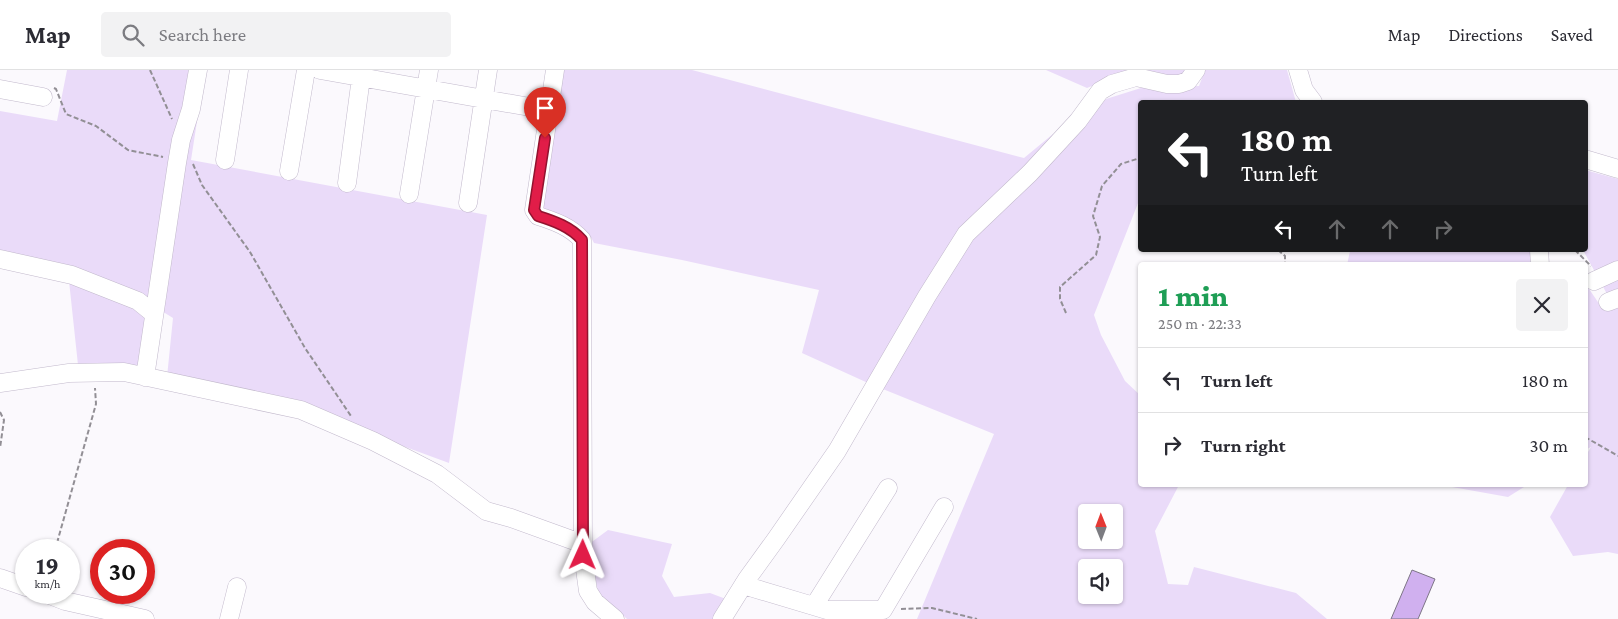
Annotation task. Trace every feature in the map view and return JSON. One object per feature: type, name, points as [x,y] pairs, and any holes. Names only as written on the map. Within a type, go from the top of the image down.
[{"type":"street","points":[[145,377],[154,314],[185,164],[182,140],[191,109],[198,70]]},
{"type":"street","points":[[225,160],[240,70]]},
{"type":"street","points":[[289,171],[306,70]]},
{"type":"street","points":[[320,70],[362,74],[427,89],[541,109]]},
{"type":"street","points":[[409,194],[429,70]]},
{"type":"street","points":[[468,203],[488,70]]},
{"type":"street","points":[[526,202],[541,109],[545,70]]},
{"type":"street","points":[[554,70],[534,210],[538,216],[552,220],[576,233],[582,240],[583,544],[588,591],[595,602],[615,619]]},
{"type":"street","points":[[722,619],[743,585],[837,451],[927,296],[966,234],[1030,173],[1078,121],[1100,91],[1112,84],[1136,77],[1167,84],[1179,84],[1188,81],[1196,70]]},
{"type":"street","points":[[1298,70],[1304,90],[1312,100]]},
{"type":"street","points":[[347,183],[362,74]]},
{"type":"street","points":[[0,89],[45,92]]},
{"type":"street","points":[[1588,160],[1618,169]]},
{"type":"street","points":[[0,259],[72,275],[138,301],[154,314]]},
{"type":"street","points":[[1594,281],[1618,270]]},
{"type":"street","points":[[0,383],[69,373],[124,372],[301,410],[366,438],[437,474],[486,511],[583,544]]},
{"type":"street","points":[[814,606],[888,488]]},
{"type":"street","points":[[743,585],[827,610],[883,610],[944,507]]},
{"type":"street","points":[[0,578],[15,583]]},
{"type":"street","points":[[229,619],[237,587]]},
{"type":"street","points":[[80,604],[145,619]]},
{"type":"path","points":[[150,70],[182,140]]},
{"type":"path","points":[[45,92],[56,89],[66,114],[96,126],[128,150],[161,156],[185,164],[197,173],[202,185],[250,252],[305,348],[366,438]]},
{"type":"path","points":[[1066,313],[1060,299],[1060,287],[1096,255],[1100,237],[1093,216],[1102,186],[1121,164],[1138,159]]},
{"type":"path","points":[[185,164],[197,173]]},
{"type":"path","points":[[58,539],[96,404],[94,373]]},
{"type":"path","points":[[0,412],[4,420],[0,448]]},
{"type":"path","points":[[1588,438],[1618,456]]},
{"type":"path","points":[[883,610],[932,608],[977,619]]},
{"type":"shaded area","points":[[67,70],[205,70],[191,160],[487,215],[449,463],[343,424],[315,406],[167,377],[173,318],[118,284],[0,251],[0,111],[57,121]]},
{"type":"shaded area","points":[[562,70],[692,70],[1024,158],[1053,134],[1063,146],[1106,99],[1141,88],[1199,86],[1205,70],[1287,70],[1295,100],[1138,100],[1138,203],[1094,315],[1101,335],[1125,381],[1138,393],[1138,487],[1178,487],[1155,531],[1168,584],[1188,585],[1194,567],[1296,593],[1327,619],[917,619],[994,434],[868,383],[802,353],[819,290],[594,243],[585,230],[572,222],[542,213]]},
{"type":"shaded area","points":[[1046,70],[1130,70],[1087,88]]},
{"type":"shaded area","points":[[1130,70],[1187,70],[1185,76]]},
{"type":"shaded area","points":[[1588,171],[1618,179],[1618,289],[1607,294],[1584,252],[1588,252]]},
{"type":"shaded area","points":[[1350,252],[1530,252],[1532,262],[1348,262]]},
{"type":"shaded area","points":[[69,281],[139,309],[150,320],[140,369],[78,365]]},
{"type":"shaded area","points":[[1588,287],[1602,308],[1618,301],[1618,554],[1608,552],[1573,556],[1550,517],[1567,487],[1588,487],[1588,452],[1591,447],[1588,448]]},
{"type":"shaded area","points":[[1452,487],[1524,487],[1508,497]]},
{"type":"shaded area","points":[[608,530],[672,544],[662,576],[674,597],[710,593],[726,599],[716,619],[627,619],[598,592],[589,544]]},
{"type":"building","points":[[1412,570],[1435,579],[1418,619],[1391,619]]},
{"type":"route","points":[[545,138],[534,210],[538,216],[552,220],[576,233],[582,240],[584,360],[583,555]]}]
